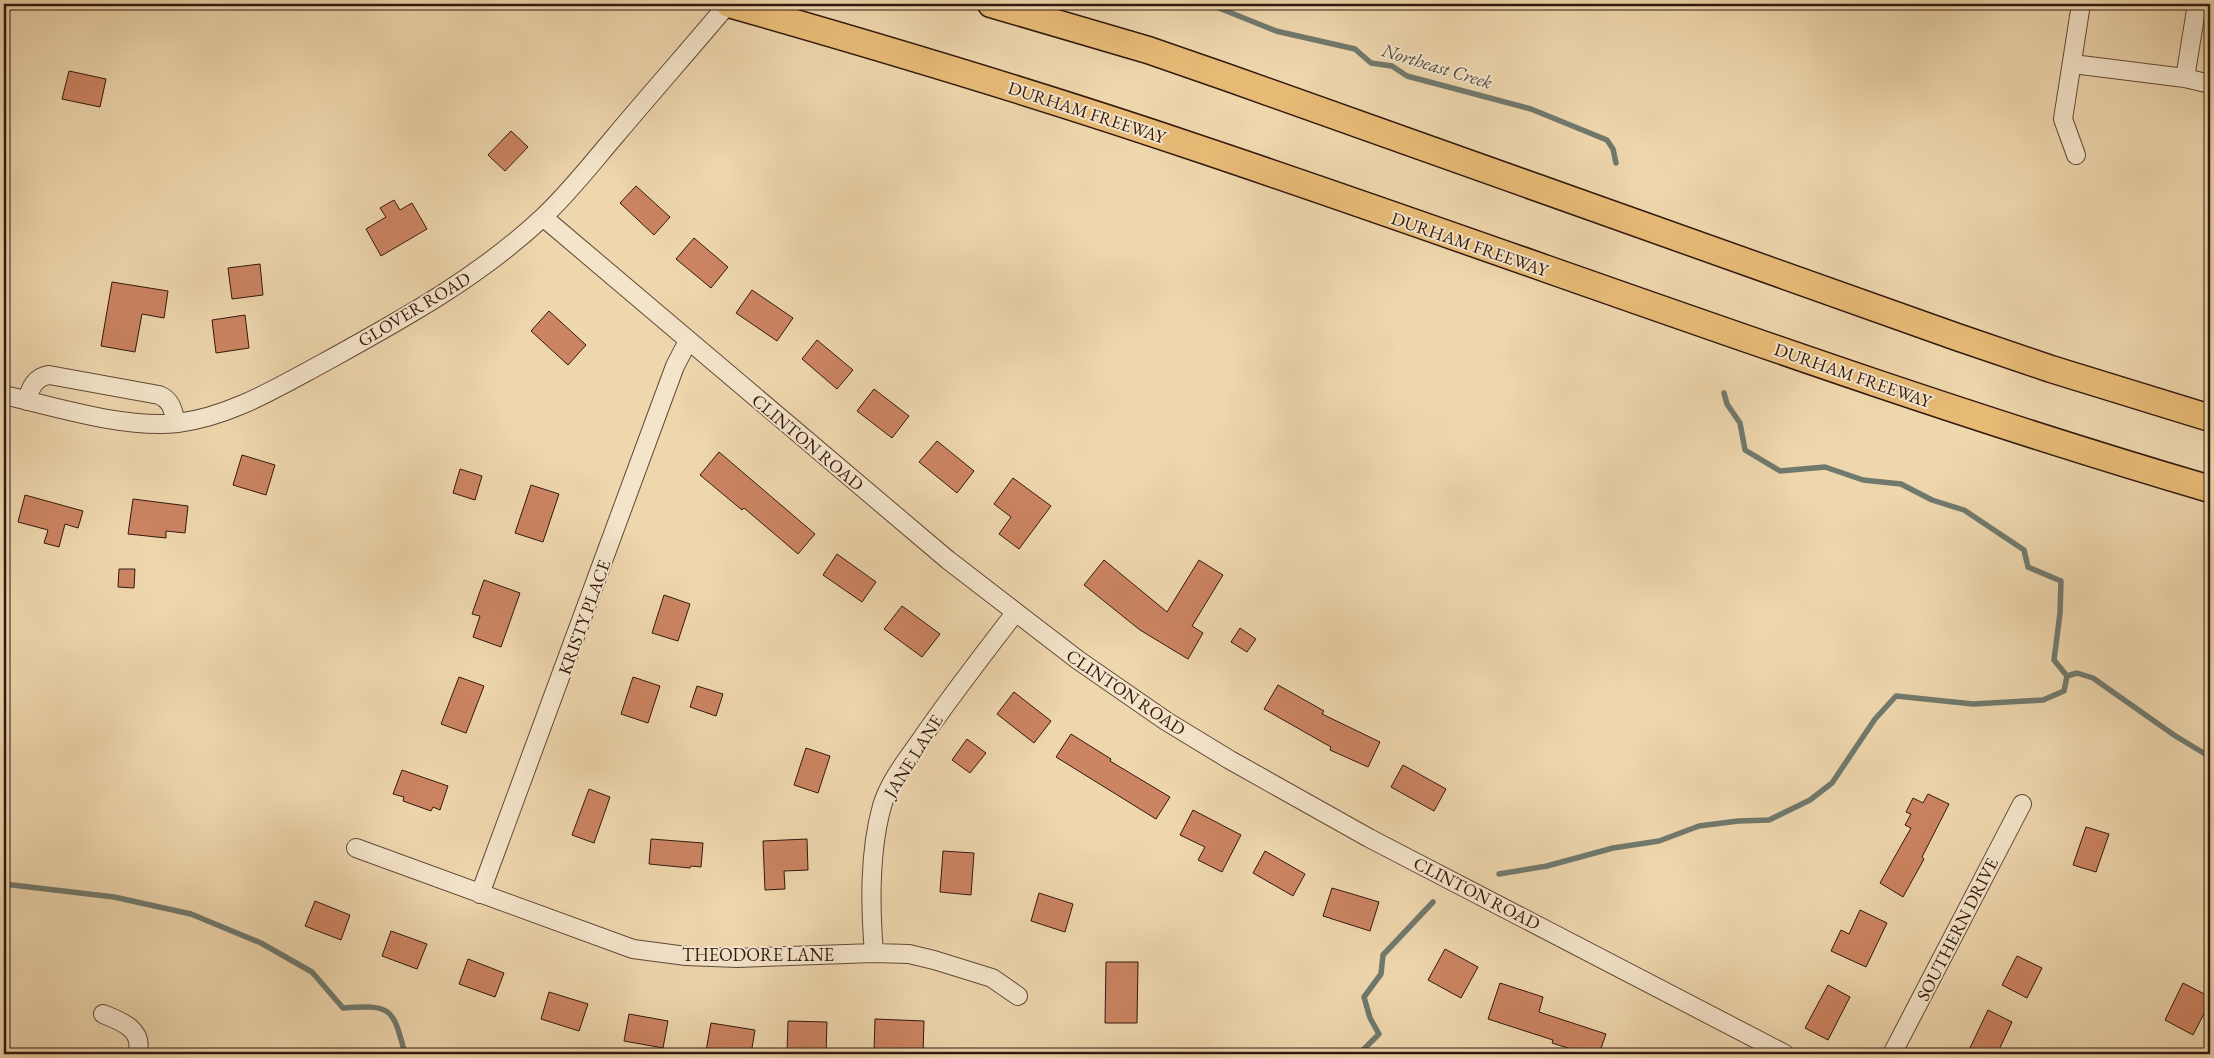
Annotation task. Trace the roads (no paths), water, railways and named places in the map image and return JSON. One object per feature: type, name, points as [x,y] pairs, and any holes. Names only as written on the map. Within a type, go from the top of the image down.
[{"type":"highway","name":"DURHAM FREEWAY","points":[[728,4],[907,56],[1164,137],[1934,403],[2210,489]]},
{"type":"highway","points":[[991,4],[1148,50],[1226,76],[1976,343],[2051,369],[2210,418]]},
{"type":"street","name":"GLOVER ROAD","points":[[4,396],[89,415],[149,423],[176,423],[199,419],[254,400],[362,342],[476,272],[543,217],[574,184],[728,4]]},
{"type":"street","points":[[2076,156],[2063,119],[2081,4]]},
{"type":"street","points":[[2185,78],[2197,4]]},
{"type":"street","points":[[2072,64],[2185,78],[2210,84]]},
{"type":"street","name":"CLINTON ROAD","points":[[543,217],[948,560],[1015,614],[1166,721],[1370,838],[1785,1054]]},
{"type":"street","name":"KRISTY PLACE","points":[[480,894],[675,366],[688,341]]},
{"type":"street","points":[[27,401],[30,388],[43,376],[50,375],[160,395],[165,397],[172,406],[176,423]]},
{"type":"street","name":"JANE LANE","points":[[874,953],[872,926],[874,854],[883,804],[905,762],[930,726],[1015,614]]},
{"type":"street","name":"SOUTHERN DRIVE","points":[[1892,1054],[2022,804]]},
{"type":"street","name":"THEODORE LANE","points":[[356,848],[633,949],[686,956],[737,958],[874,953],[909,954],[965,968],[992,978],[1018,996]]},
{"type":"street","points":[[103,1014],[125,1022],[134,1030],[138,1039],[139,1049],[137,1054]]},
{"type":"waterway","name":"Northeast Creek","points":[[1209,4],[1276,31],[1355,49],[1371,63],[1392,66],[1407,76],[1531,109],[1607,140],[1613,149],[1616,163]]},
{"type":"waterway","name":"Northeast Creek","points":[[1724,393],[1727,404],[1740,423],[1745,450],[1780,471],[1825,467],[1863,480],[1901,484],[1932,500],[1964,510],[2024,550],[2028,567],[2061,581],[2060,613],[2054,660],[2067,676]]},
{"type":"waterway","name":"Northeast Creek","points":[[2067,676],[2077,673],[2093,678],[2174,735],[2210,757]]},
{"type":"waterway","points":[[1499,874],[1547,866],[1613,848],[1659,841],[1699,826],[1738,821],[1769,820],[1810,800],[1832,783],[1875,719],[1896,696],[1973,704],[2043,700],[2064,691],[2067,676]]},
{"type":"waterway","points":[[4,884],[114,897],[191,914],[261,943],[312,972],[343,1008],[372,1007],[388,1013],[397,1027],[405,1054]]},
{"type":"waterway","points":[[1359,1054],[1379,1034],[1370,1018],[1364,997],[1381,974],[1383,955],[1433,902]]}]
